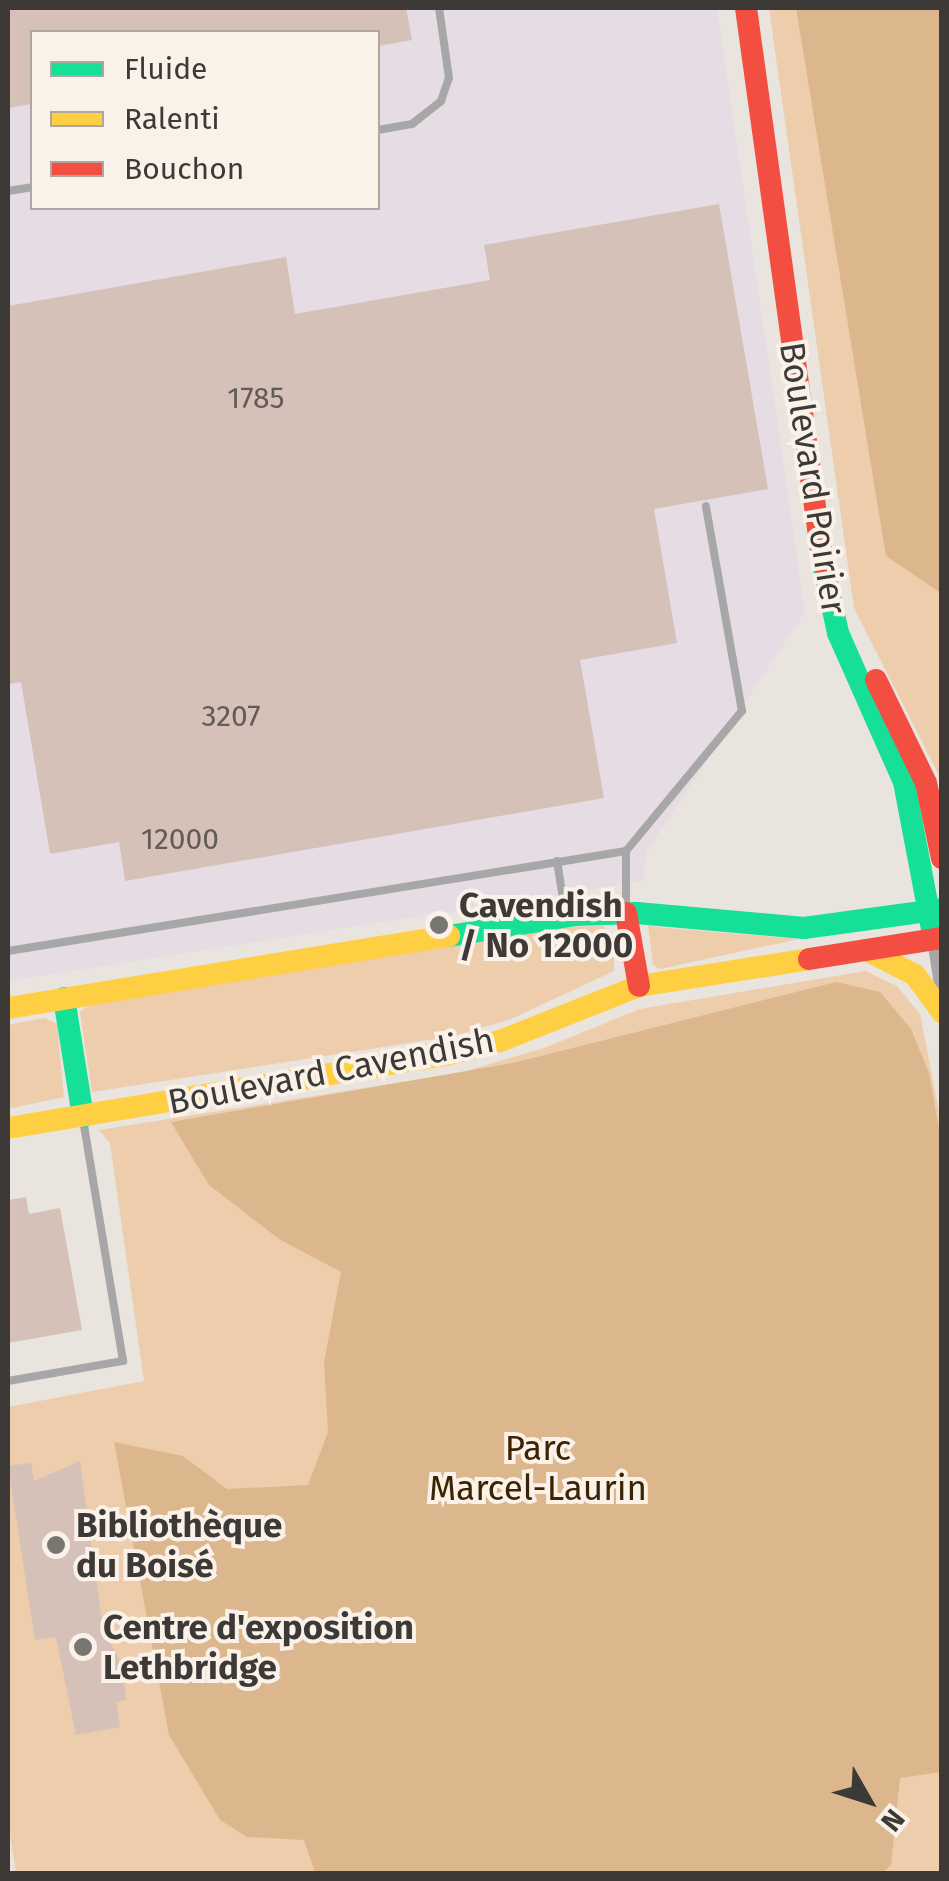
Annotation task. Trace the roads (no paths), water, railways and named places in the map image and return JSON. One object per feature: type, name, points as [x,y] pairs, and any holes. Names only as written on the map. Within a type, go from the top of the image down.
[{"type":"main road","name":"Boulevard Poirier","points":[[746,10],[770,116],[841,600],[916,757],[942,858]]},
{"type":"main road","name":"Boulevard Poirier","points":[[746,10],[757,121],[827,588],[843,646],[904,782],[936,909],[938,938]]},
{"type":"main road","points":[[8,1008],[566,916],[626,913],[804,928],[936,909]]},
{"type":"main road","points":[[626,913],[639,986]]},
{"type":"main road","name":"Boulevard Cavendish","points":[[8,1128],[465,1051],[639,986],[938,938]]},
{"type":"main road","points":[[866,950],[915,975],[942,1012]]},
{"type":"main road","points":[[64,998],[82,1116]]},
{"type":"street","name":"Boulevard Poirier","points":[[938,938],[942,990]]},
{"type":"lane","points":[[380,130],[412,124],[441,101],[449,78],[439,8]]},
{"type":"lane","points":[[626,913],[626,850],[742,711],[706,506]]},
{"type":"lane","points":[[8,951],[626,850]]},
{"type":"lane","points":[[557,861],[566,916]]},
{"type":"lane","points":[[8,1381],[122,1361],[82,1116]]},
{"type":"place","name":"Cavendish / No 12000","points":[[439,925]]},
{"type":"place","name":"Bibliothèque du Boisé","points":[[56,1545]]},
{"type":"place","name":"Centre d'exposition Lethbridge","points":[[83,1647]]},
{"type":"park label","name":"Parc Marcel-Laurin","points":[[538,1468]]}]
